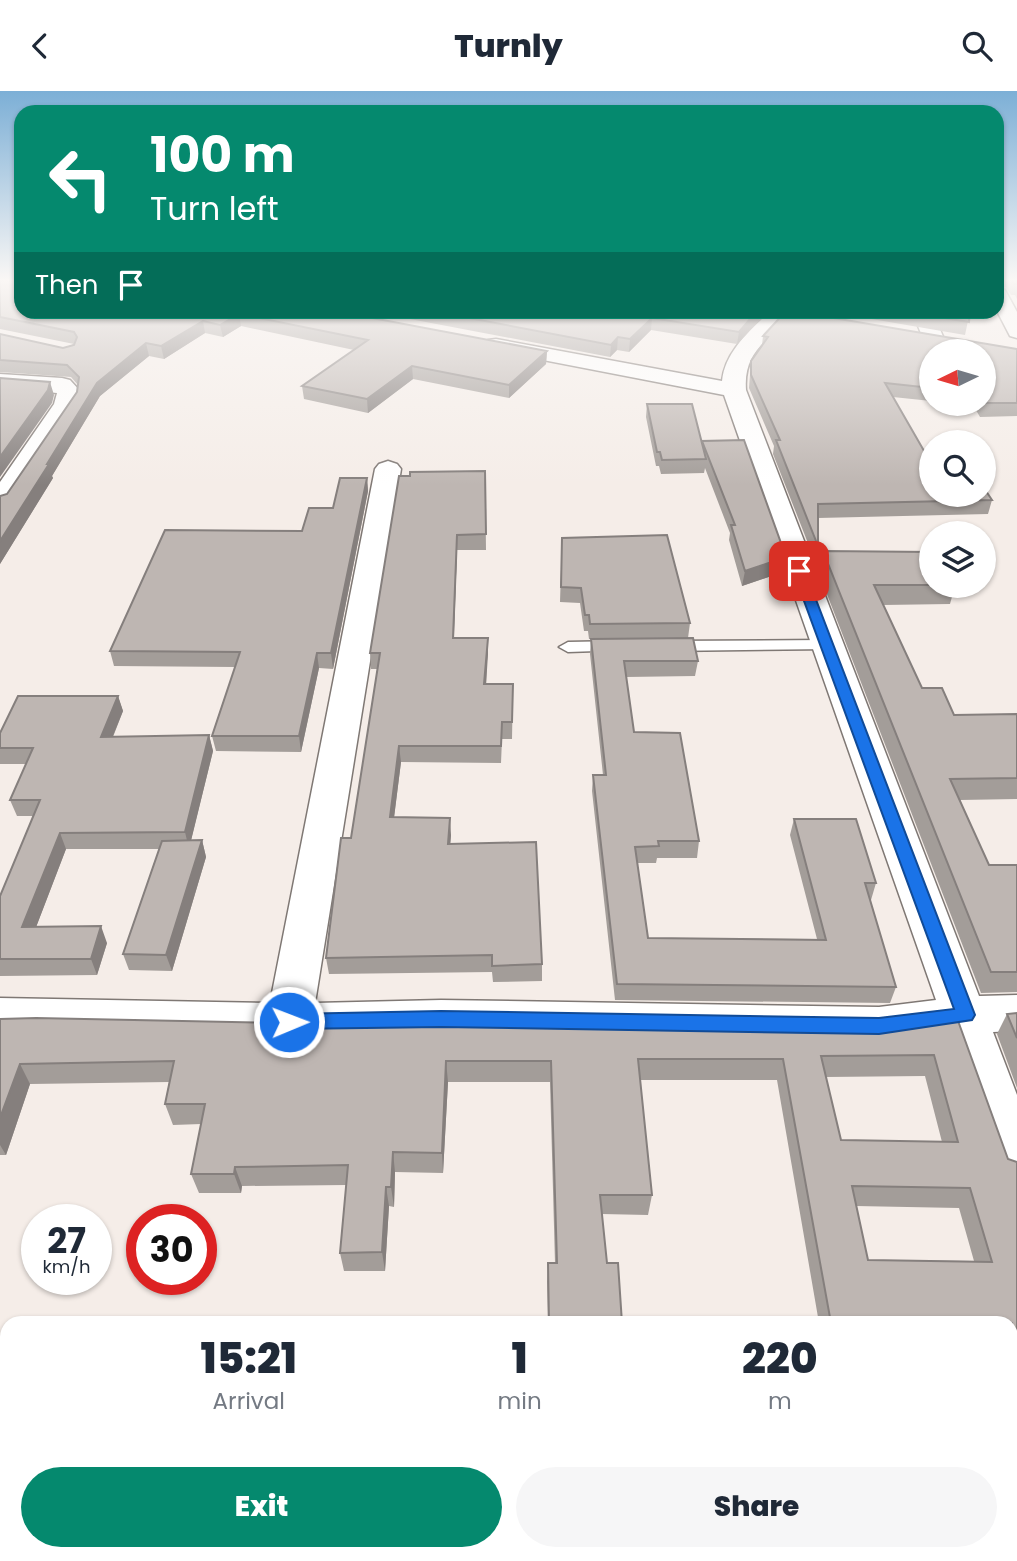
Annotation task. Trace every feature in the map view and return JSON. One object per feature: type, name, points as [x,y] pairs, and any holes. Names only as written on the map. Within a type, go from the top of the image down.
[{"type":"street","points":[[507,348],[734,390]]},
{"type":"street","points":[[750,348],[734,364],[731,377],[734,390],[825,645],[965,1015],[1017,1162]]},
{"type":"street","points":[[0,381],[62,385],[69,392],[66,404],[0,501]]},
{"type":"street","points":[[289,1022],[388,469]]},
{"type":"street","points":[[0,1016],[289,1022],[441,1019],[879,1026],[965,1015],[1017,1013]]},
{"type":"lane","points":[[568,646],[825,645]]},
{"type":"building","points":[[0,348],[140,348],[97,383],[0,541],[0,496],[7,494],[77,392],[79,377],[67,365],[0,360]]},
{"type":"building","points":[[357,348],[529,348],[547,351],[509,385],[412,366],[367,399],[302,386]]},
{"type":"building","points":[[760,348],[919,348],[919,387],[885,383],[919,442],[919,502],[818,504],[818,546],[776,440],[780,440],[751,375],[751,361]]},
{"type":"building","points":[[996,348],[1017,349],[1017,403],[996,403]]},
{"type":"building","points":[[0,378],[50,382],[48,390],[0,457]]},
{"type":"building","points":[[647,404],[692,404],[706,459],[662,460],[660,452],[657,452]]},
{"type":"building","points":[[744,440],[786,557],[745,571],[731,525],[735,525],[702,441]]},
{"type":"building","points":[[485,471],[486,534],[457,535],[453,638],[488,638],[484,684],[513,684],[512,722],[502,722],[501,746],[399,746],[390,817],[450,818],[448,844],[536,842],[542,964],[492,966],[492,955],[326,958],[341,838],[351,838],[380,653],[370,653],[399,476],[410,476],[410,472]]},
{"type":"building","points":[[340,478],[367,478],[331,653],[317,653],[299,736],[212,736],[240,652],[110,651],[165,530],[302,531],[309,508],[333,508]]},
{"type":"building","points":[[667,535],[690,623],[590,624],[589,615],[585,615],[581,588],[561,587],[562,538]]},
{"type":"building","points":[[823,551],[919,552],[919,585],[874,585],[922,688],[942,688],[954,715],[1017,714],[1017,778],[950,779],[989,865],[1017,865],[1017,972],[991,972]]},
{"type":"building","points":[[693,638],[698,661],[624,661],[634,732],[680,733],[699,841],[658,841],[659,846],[635,847],[648,938],[826,940],[794,819],[856,819],[876,883],[865,883],[896,987],[617,984],[593,775],[606,775],[591,639]]},
{"type":"building","points":[[18,696],[118,696],[101,737],[209,735],[185,832],[60,833],[22,927],[101,926],[91,959],[0,959],[0,896],[40,800],[10,800],[33,748],[0,748],[0,733]]},
{"type":"building","points":[[202,840],[166,955],[123,954],[162,841]]},
{"type":"building","points":[[1017,1013],[1017,1038],[1007,1014]]},
{"type":"building","points":[[957,1018],[1008,1159],[1017,1162],[1017,1316],[830,1316],[783,1059],[638,1059],[652,1195],[600,1195],[607,1263],[618,1263],[622,1316],[549,1316],[548,1263],[557,1263],[551,1061],[446,1061],[442,1153],[393,1152],[391,1187],[386,1187],[382,1252],[340,1253],[348,1165],[235,1167],[234,1174],[191,1174],[205,1104],[165,1104],[174,1061],[20,1064],[0,1118],[0,1019],[284,1023],[402,1021],[403,1025],[590,1025],[590,1022],[887,1027]],"holes":[[[934,1055],[958,1142],[841,1140],[821,1056]],[[852,1186],[970,1188],[992,1262],[868,1260]]]},
{"type":"route","points":[[289,1022],[441,1019],[879,1026],[965,1015],[799,571]]}]
